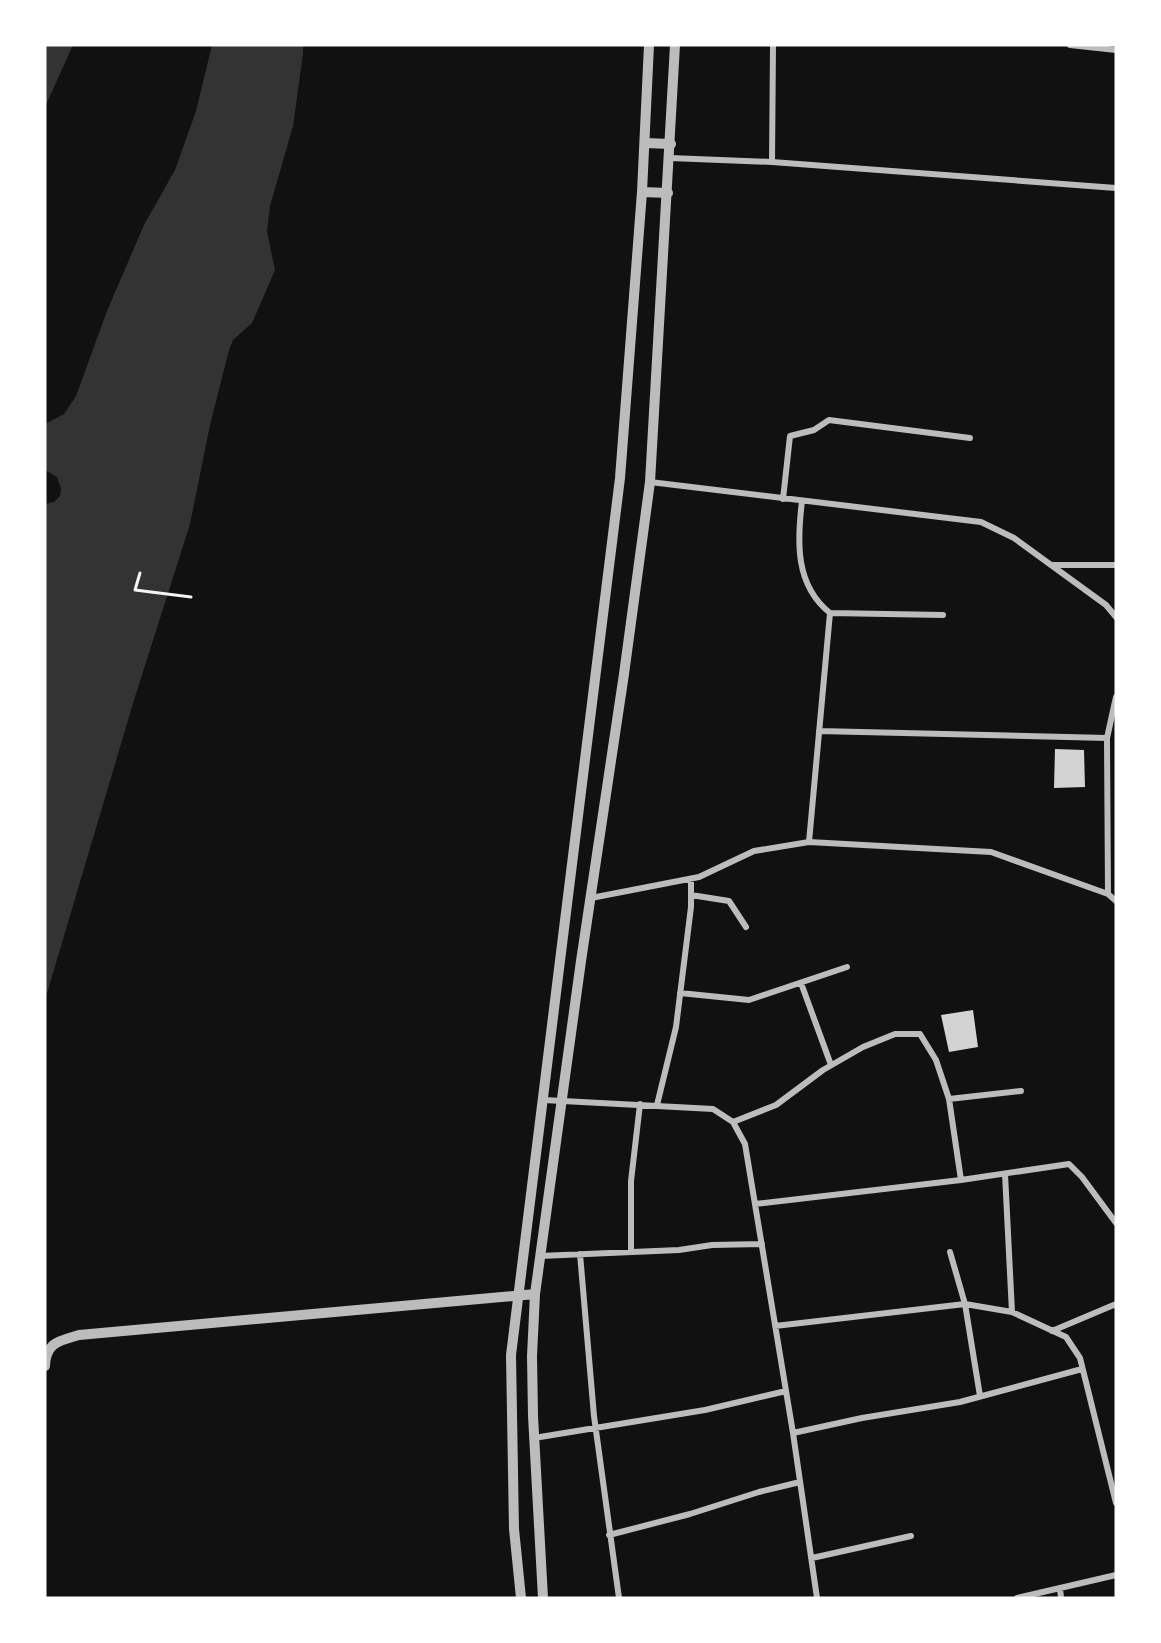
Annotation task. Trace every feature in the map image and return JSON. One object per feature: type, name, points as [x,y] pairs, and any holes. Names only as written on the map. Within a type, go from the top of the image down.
[{"type":"street","points":[[521,1598],[514,1529],[510,1413],[511,1355],[620,478],[642,192],[649,45]]},
{"type":"street","points":[[543,1598],[534,1438],[532,1356],[535,1294],[623,686],[650,482],[675,45]]},
{"type":"street","points":[[772,162],[773,45]]},
{"type":"street","points":[[1070,45],[1116,50]]},
{"type":"street","points":[[645,143],[670,144]]},
{"type":"street","points":[[670,158],[772,162],[1116,188]]},
{"type":"street","points":[[642,192],[668,193]]},
{"type":"street","points":[[783,499],[790,436],[814,430],[830,420],[970,438]]},
{"type":"street","points":[[650,482],[981,522],[1014,538],[1106,605],[1116,617]]},
{"type":"street","points":[[802,501],[798,533],[802,572],[816,602],[830,613],[943,615]]},
{"type":"street","points":[[1051,565],[1116,565]]},
{"type":"street","points":[[809,842],[830,613]]},
{"type":"street","points":[[1108,894],[1107,738],[1116,697]]},
{"type":"street","points":[[819,731],[1107,738]]},
{"type":"street","points":[[591,898],[699,878],[754,851],[809,842],[991,852],[1108,894],[1116,901]]},
{"type":"street","points":[[657,1105],[676,1027],[691,879]]},
{"type":"street","points":[[691,895],[729,901],[746,927]]},
{"type":"street","points":[[680,993],[749,1000],[847,967]]},
{"type":"street","points":[[801,983],[831,1065]]},
{"type":"street","points":[[733,1122],[776,1105],[831,1065],[863,1047],[895,1034],[921,1034],[936,1060],[949,1099],[960,1180]]},
{"type":"street","points":[[949,1099],[1021,1091]]},
{"type":"street","points":[[544,1100],[713,1109],[733,1122],[745,1144],[818,1598]]},
{"type":"street","points":[[631,1251],[631,1181],[639,1104]]},
{"type":"street","points":[[755,1204],[960,1180],[1068,1164],[1082,1177],[1116,1223]]},
{"type":"street","points":[[1005,1174],[1012,1312]]},
{"type":"street","points":[[540,1256],[762,1244]]},
{"type":"street","points":[[950,1252],[965,1304],[980,1396]]},
{"type":"street","points":[[580,1254],[595,1428],[619,1598]]},
{"type":"street","points":[[45,1366],[45,1354],[55,1341],[79,1335],[535,1294]]},
{"type":"street","points":[[775,1326],[965,1304],[1012,1312],[1066,1337],[1080,1358],[1116,1503]]},
{"type":"street","points":[[1052,1330],[1116,1304]]},
{"type":"street","points":[[793,1433],[980,1396],[1082,1369]]},
{"type":"street","points":[[534,1438],[705,1410],[786,1391]]},
{"type":"street","points":[[609,1535],[800,1482]]},
{"type":"street","points":[[812,1558],[911,1536]]},
{"type":"street","points":[[1017,1598],[1116,1575]]},
{"type":"street","points":[[1060,1588],[1061,1598]]},
{"type":"path","points":[[140,573],[135,590],[190,597]]},
{"type":"shaded area","points":[[45,45],[73,45],[45,107]]},
{"type":"shaded area","points":[[212,45],[303,45],[293,126],[270,206],[267,232],[275,270],[252,323],[233,340],[229,350],[210,425],[190,524],[134,700],[45,1000],[45,504],[54,502],[60,496],[61,489],[57,477],[45,470],[45,424],[64,414],[76,396],[107,311],[144,225],[175,170],[196,111]]},
{"type":"building","points":[[1055,749],[1084,750],[1085,787],[1054,788]]},
{"type":"building","points":[[973,1010],[978,1047],[949,1052],[941,1015]]}]
